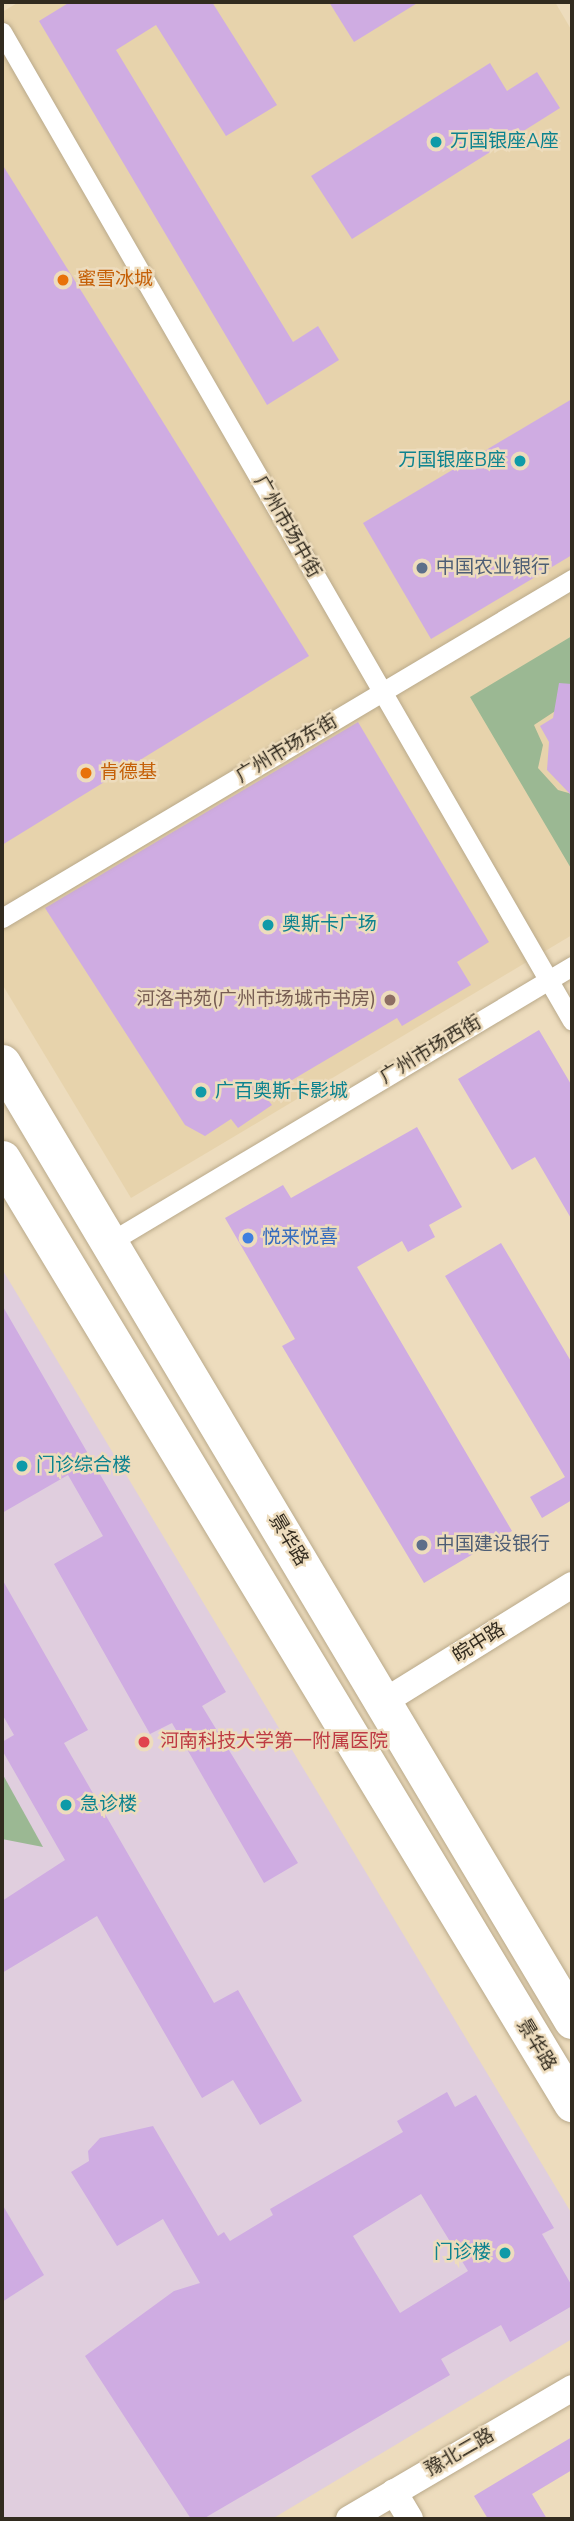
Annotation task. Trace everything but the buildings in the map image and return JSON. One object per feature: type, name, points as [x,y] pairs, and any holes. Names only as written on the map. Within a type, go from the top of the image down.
[{"type":"main road","name":"景华路","points":[[5,1075],[110,1242],[572,2020]]},
{"type":"main road","name":"景华路","points":[[2,1159],[572,2103]]},
{"type":"street","name":"广州市场中街","points":[[2,32],[572,1021]]},
{"type":"street","name":"广州市场东街","points":[[2,918],[572,579]]},
{"type":"street","name":"广州市场西街","points":[[110,1242],[572,966]]},
{"type":"street","name":"皖中路","points":[[385,1701],[572,1585]]},
{"type":"street","name":"豫北二路","points":[[349,2519],[572,2388]]},
{"type":"street","points":[[394,2492],[410,2519]]},
{"type":"shaded area","points":[[19,2],[555,2],[572,31],[572,935],[131,1198],[2,984],[2,12]]},
{"type":"shaded area","name":"河南科技大学第一附属医院","points":[[2,1269],[572,2214],[572,2339],[272,2519],[2,2519]]},
{"type":"green space","points":[[572,636],[572,700],[534,725],[543,745],[538,768],[558,790],[572,794],[572,870],[470,697]]},
{"type":"green space","points":[[2,1773],[43,1847],[2,1839]]},
{"type":"place","name":"万国银座A座","points":[[436,142]]},
{"type":"place","name":"蜜雪冰城","points":[[63,280]]},
{"type":"place","name":"万国银座B座","points":[[520,461]]},
{"type":"place","name":"中国农业银行","points":[[422,568]]},
{"type":"place","name":"肯德基","points":[[86,773]]},
{"type":"place","name":"奥斯卡广场","points":[[268,925]]},
{"type":"place","name":"河洛书苑(广州市场城市书房)","points":[[390,1000]]},
{"type":"place","name":"广百奥斯卡影城","points":[[201,1092]]},
{"type":"place","name":"悦来悦喜","points":[[248,1238]]},
{"type":"place","name":"门诊综合楼","points":[[22,1466]]},
{"type":"place","name":"中国建设银行","points":[[422,1545]]},
{"type":"place","name":"河南科技大学第一附属医院","points":[[144,1742]]},
{"type":"place","name":"急诊楼","points":[[66,1805]]},
{"type":"place","name":"门诊楼","points":[[505,2253]]}]
